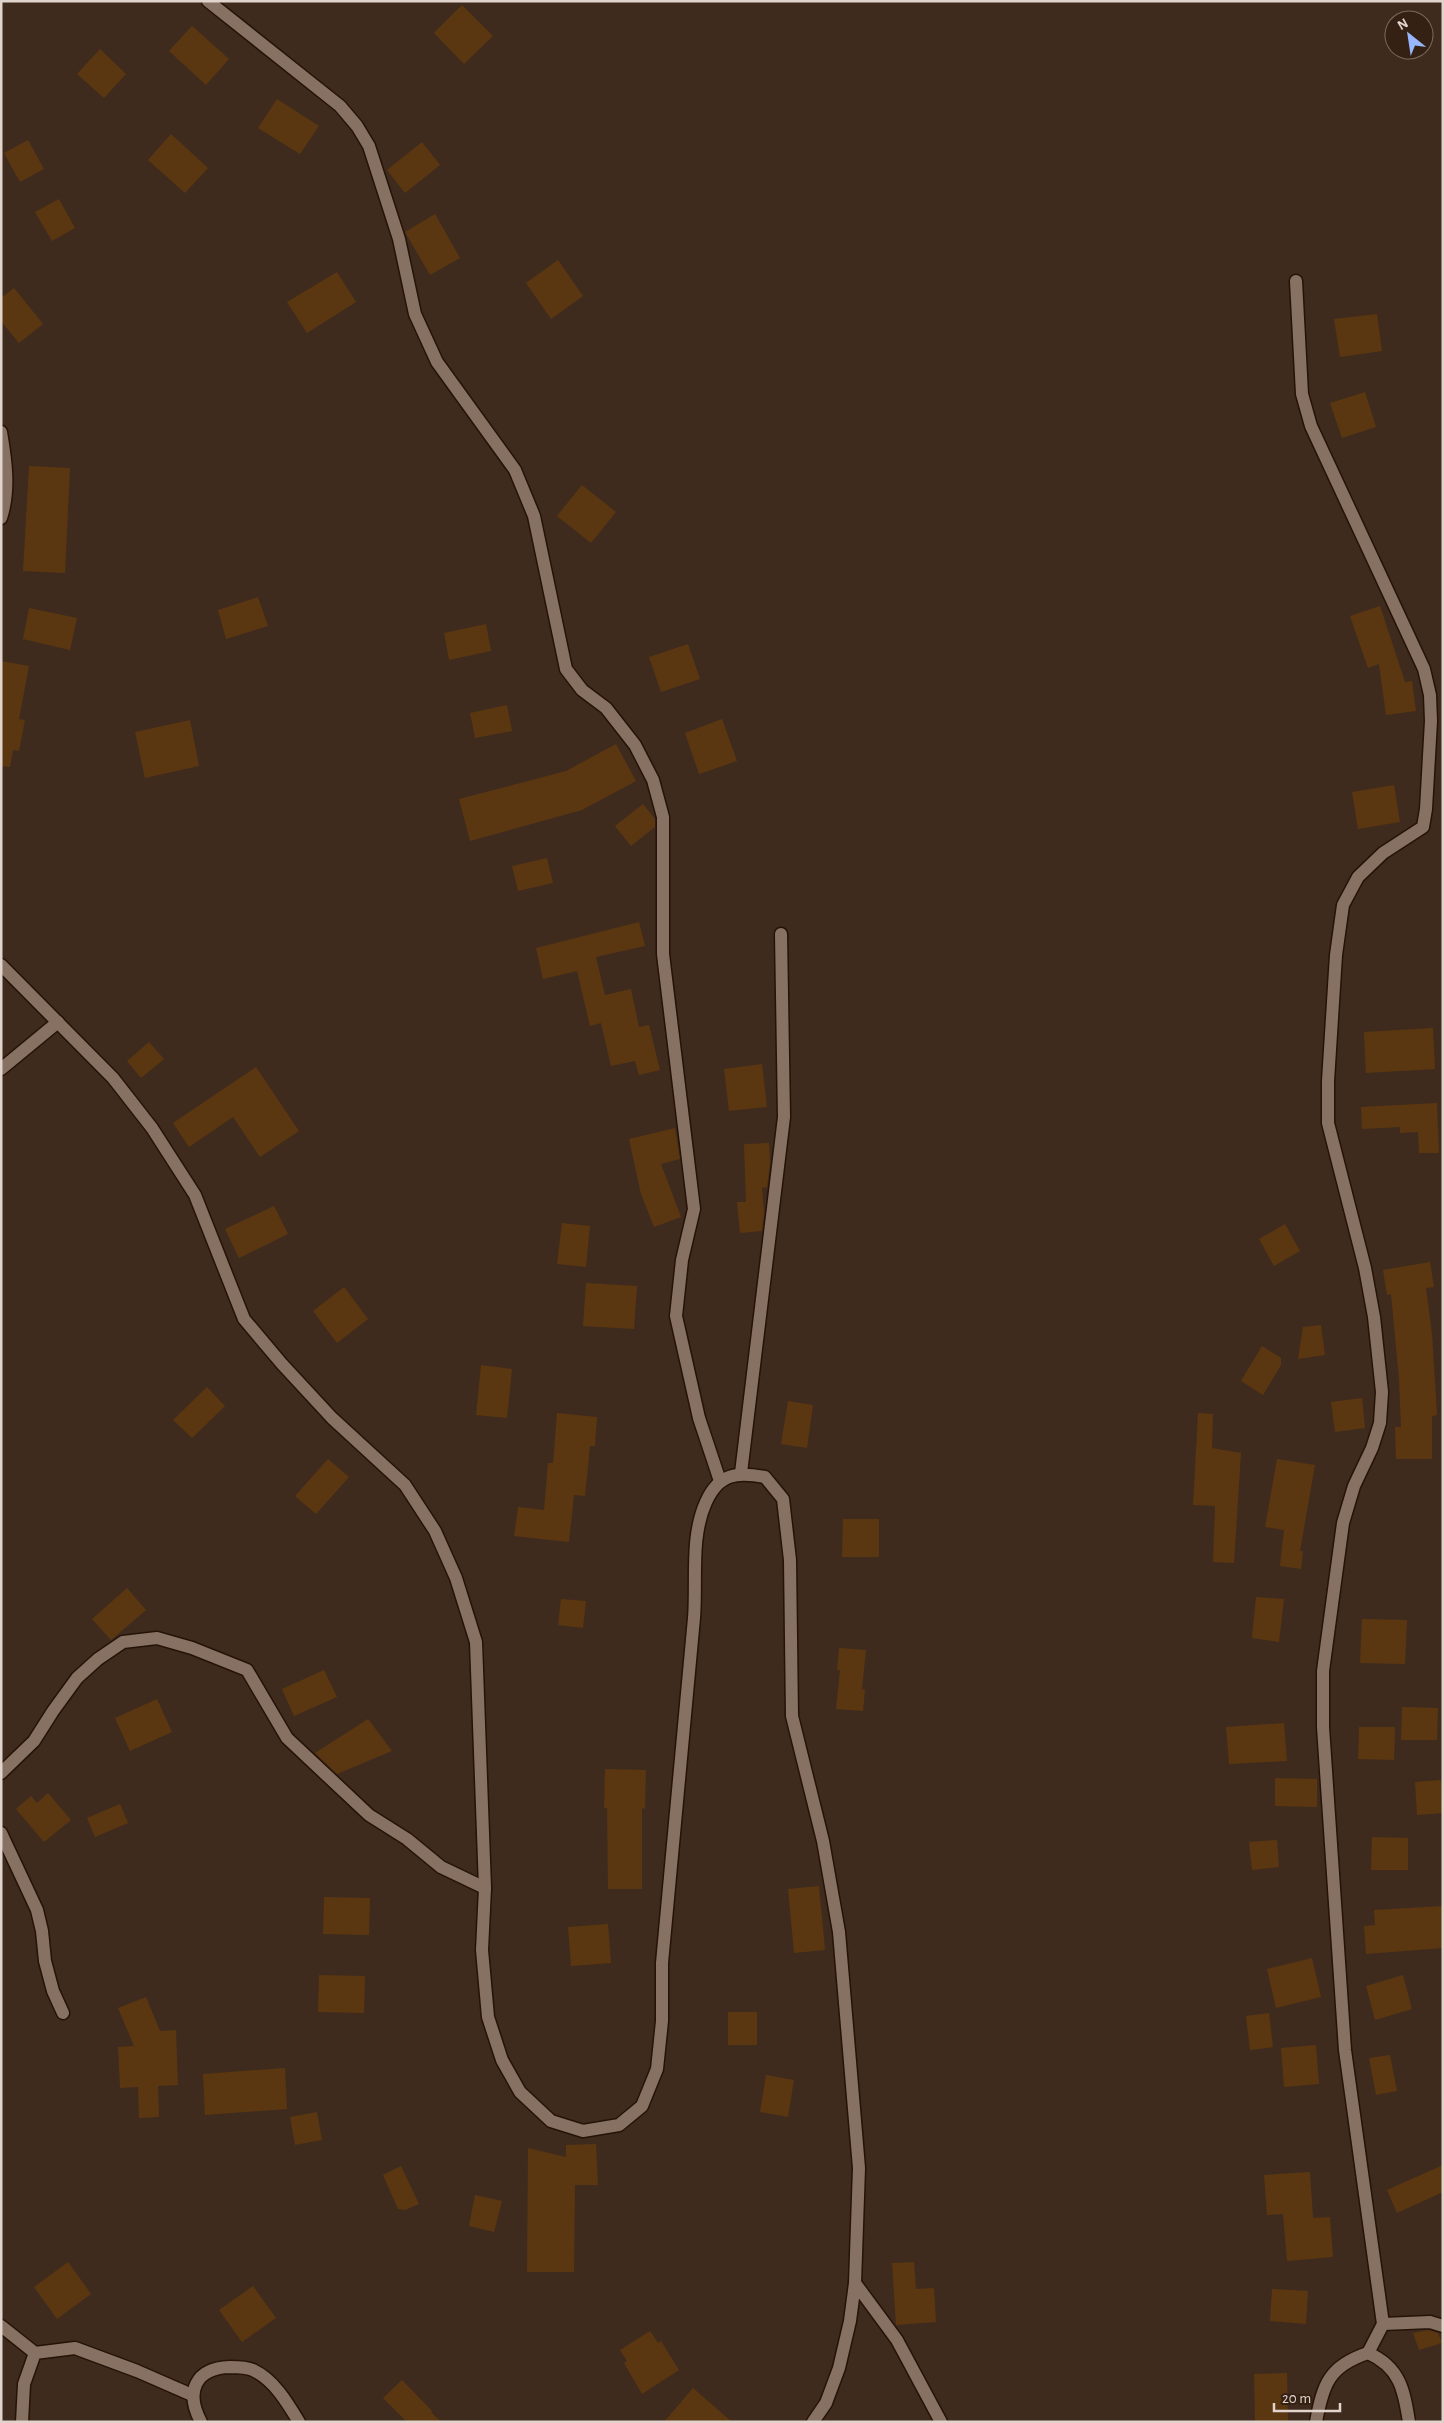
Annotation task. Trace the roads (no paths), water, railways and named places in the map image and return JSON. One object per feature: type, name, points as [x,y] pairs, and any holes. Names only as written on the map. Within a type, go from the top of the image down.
[{"type":"street","points":[[208,1],[340,106],[357,126],[369,146],[399,239],[414,314],[437,362],[515,470],[534,516],[566,669],[582,690],[606,708],[635,745],[652,780],[663,817],[663,954],[694,1209],[682,1260],[676,1316],[699,1418],[720,1481]]},
{"type":"street","points":[[1296,281],[1302,394],[1310,426],[1424,669],[1430,695],[1426,809],[1423,827],[1411,837],[1383,853],[1358,877],[1343,905],[1336,955],[1328,1081],[1328,1123],[1365,1268],[1374,1317],[1382,1392],[1380,1423],[1372,1448],[1354,1486],[1343,1523],[1323,1671],[1323,1727],[1345,2050],[1383,2324],[1368,2353]]},
{"type":"street","points":[[1,432],[7,464],[6,504],[1,518]]},
{"type":"street","points":[[741,1473],[784,1117],[782,934]]},
{"type":"street","points":[[1,964],[113,1078],[152,1128],[195,1194],[244,1318],[282,1364],[332,1418],[405,1485],[435,1531],[456,1578],[476,1642],[485,1888],[482,1950],[488,2017],[502,2060],[520,2092],[551,2121],[583,2131],[619,2125],[642,2106],[657,2069],[662,2020],[662,1963],[694,1611],[696,1539],[706,1502],[720,1481],[741,1473],[765,1477],[783,1499],[790,1560],[792,1716],[824,1841],[839,1932],[859,2168],[855,2283],[840,2368],[826,2403],[813,2422]]},
{"type":"street","points":[[1,1069],[58,1022]]},
{"type":"street","points":[[1,1773],[34,1742],[53,1711],[77,1678],[98,1659],[123,1642],[157,1638],[192,1648],[247,1670],[287,1738],[369,1815],[406,1839],[441,1866],[485,1888]]},
{"type":"street","points":[[1,1833],[37,1910],[42,1931],[45,1962],[53,1991],[63,2013]]},
{"type":"street","points":[[855,2283],[897,2340],[942,2422]]},
{"type":"street","points":[[1383,2324],[1430,2322],[1443,2326]]},
{"type":"street","points":[[1,2326],[35,2353],[75,2348],[138,2371],[192,2395]]},
{"type":"street","points":[[22,2422],[24,2384],[35,2353]]},
{"type":"street","points":[[1316,2422],[1322,2391],[1334,2372],[1350,2359],[1368,2353],[1382,2359],[1392,2369],[1405,2397],[1409,2422]]},
{"type":"street","points":[[201,2422],[192,2395],[196,2382],[207,2371],[223,2367],[241,2367],[266,2378],[279,2392],[298,2422]]}]
